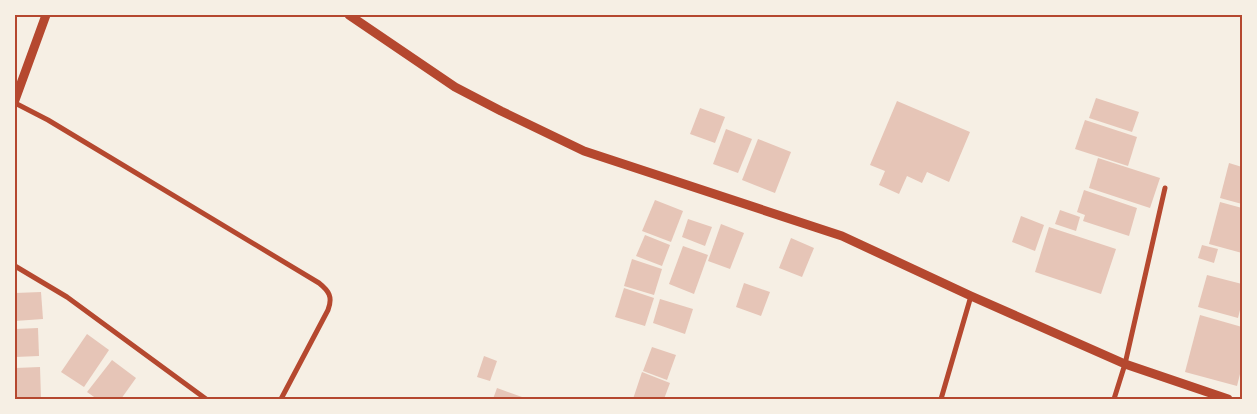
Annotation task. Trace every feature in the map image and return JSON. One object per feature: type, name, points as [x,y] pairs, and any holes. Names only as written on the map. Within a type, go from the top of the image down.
[{"type":"street","points":[[46,15],[15,101],[326,288],[330,298],[328,310],[281,399]]},
{"type":"street","points":[[349,15],[455,87],[584,151],[842,236],[971,296],[1125,364],[1228,399]]},
{"type":"street","points":[[1114,399],[1125,364],[1165,188]]},
{"type":"street","points":[[15,266],[66,297],[206,399]]},
{"type":"street","points":[[941,399],[971,296]]},
{"type":"building","points":[[1096,98],[1139,112],[1132,132],[1089,118]]},
{"type":"building","points":[[897,101],[970,132],[949,182],[927,172],[922,183],[907,176],[899,194],[879,185],[885,171],[870,165]]},
{"type":"building","points":[[700,108],[725,117],[715,143],[690,134]]},
{"type":"building","points":[[1085,120],[1137,137],[1128,166],[1075,149]]},
{"type":"building","points":[[726,129],[752,139],[738,173],[713,164]]},
{"type":"building","points":[[758,139],[791,152],[775,193],[742,180]]},
{"type":"building","points":[[1098,158],[1160,178],[1150,208],[1089,188]]},
{"type":"building","points":[[1229,163],[1242,167],[1242,204],[1220,198]]},
{"type":"building","points":[[1084,190],[1137,208],[1129,236],[1083,221],[1085,215],[1077,212]]},
{"type":"building","points":[[655,200],[683,211],[671,242],[642,231]]},
{"type":"building","points":[[1220,202],[1242,208],[1242,253],[1209,244]]},
{"type":"building","points":[[1060,210],[1080,217],[1076,231],[1055,224]]},
{"type":"building","points":[[1021,216],[1044,225],[1035,251],[1012,242]]},
{"type":"building","points":[[688,219],[712,227],[705,246],[682,237]]},
{"type":"building","points":[[721,224],[744,233],[730,269],[708,261]]},
{"type":"building","points":[[1049,227],[1116,249],[1101,294],[1035,272]]},
{"type":"building","points":[[645,235],[670,245],[662,266],[636,256]]},
{"type":"building","points":[[791,238],[814,248],[802,277],[779,268]]},
{"type":"building","points":[[1202,245],[1218,249],[1214,263],[1198,258]]},
{"type":"building","points":[[683,246],[708,255],[694,294],[669,284]]},
{"type":"building","points":[[632,259],[662,269],[654,295],[624,286]]},
{"type":"building","points":[[1207,275],[1242,284],[1242,302],[1238,318],[1198,307]]},
{"type":"building","points":[[744,283],[770,292],[761,316],[736,307]]},
{"type":"building","points":[[624,288],[654,298],[645,326],[615,317]]},
{"type":"building","points":[[41,292],[43,319],[15,321],[15,293]]},
{"type":"building","points":[[660,299],[693,309],[685,334],[653,323]]},
{"type":"building","points":[[1200,315],[1242,327],[1242,366],[1237,386],[1185,372]]},
{"type":"building","points":[[38,328],[39,356],[15,357],[15,329]]},
{"type":"building","points":[[87,334],[109,350],[84,387],[61,372]]},
{"type":"building","points":[[652,347],[676,355],[667,380],[643,371]]},
{"type":"building","points":[[484,356],[497,361],[490,381],[477,377]]},
{"type":"building","points":[[112,360],[136,378],[121,399],[97,399],[87,392]]},
{"type":"building","points":[[40,367],[41,399],[15,399],[15,368]]},
{"type":"building","points":[[642,372],[670,383],[664,399],[633,399]]},
{"type":"building","points":[[497,388],[522,397],[522,399],[493,399]]}]
